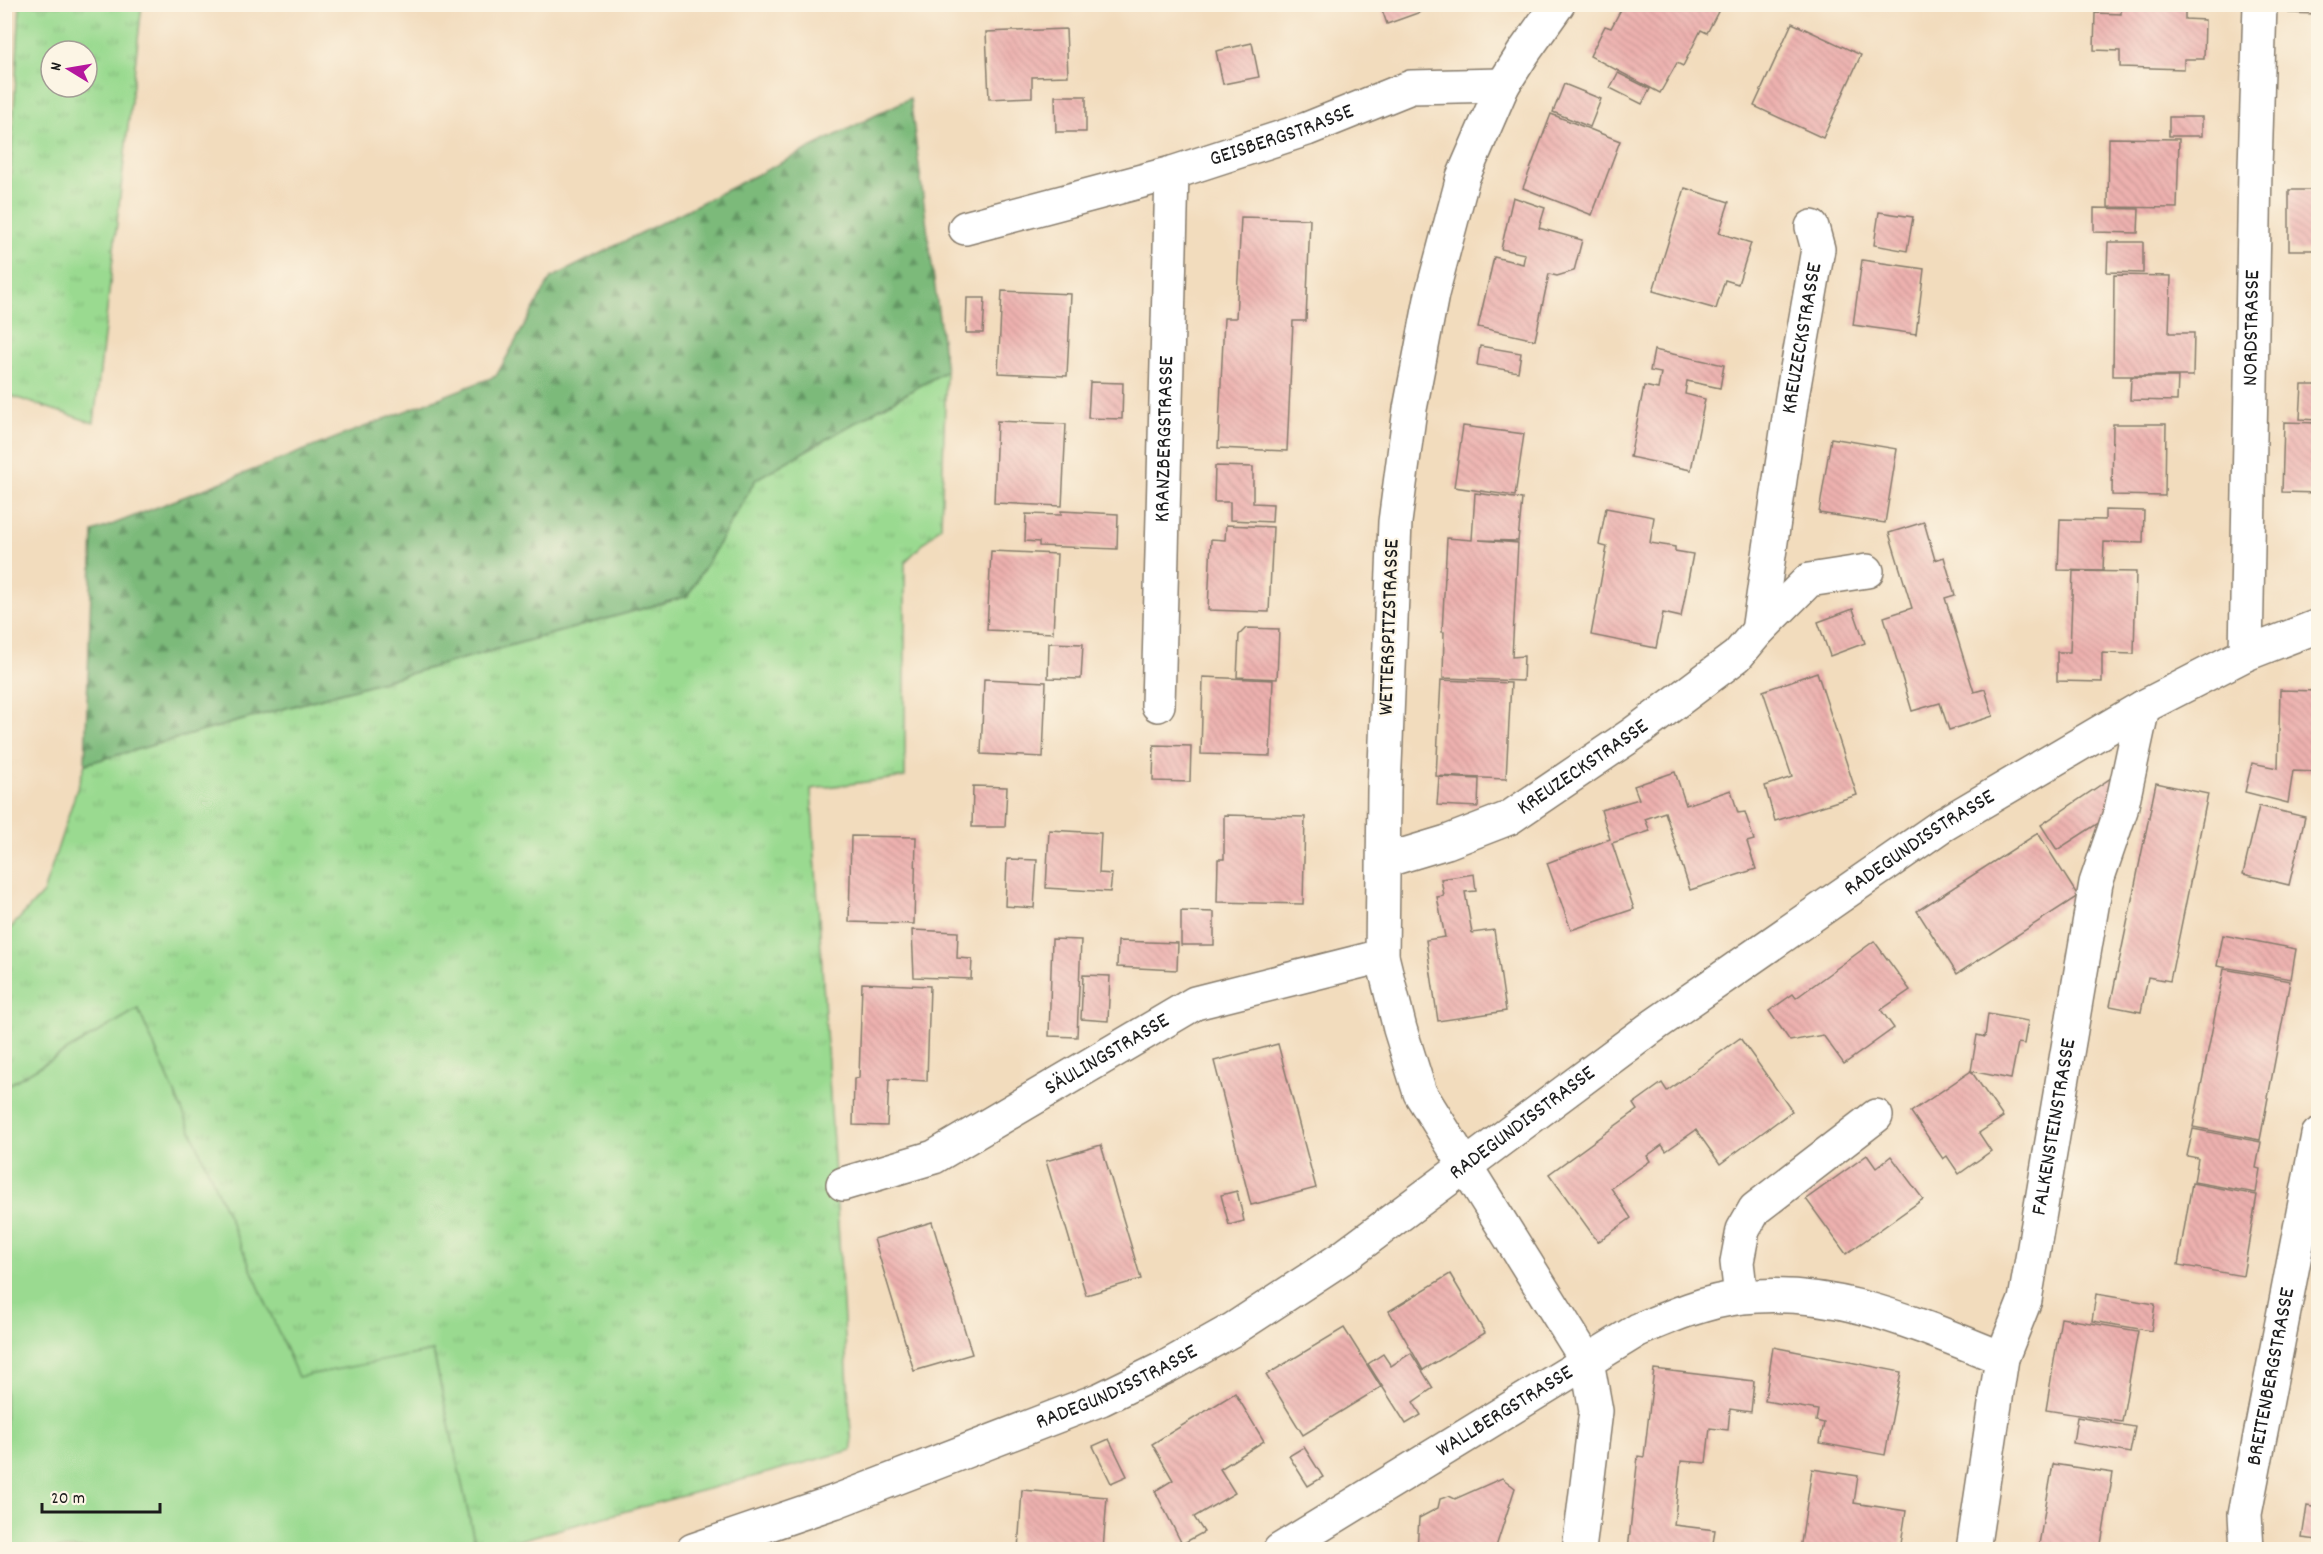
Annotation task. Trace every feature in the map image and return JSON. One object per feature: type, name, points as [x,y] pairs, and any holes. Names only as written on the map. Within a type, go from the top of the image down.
[{"type":"street","points":[[1503,85],[1558,4]]},
{"type":"street","name":"NORDSTRASSE","points":[[2246,654],[2260,4]]},
{"type":"street","name":"GEISBERGSTRASSE","points":[[965,228],[1172,173],[1307,129],[1412,87],[1503,85]]},
{"type":"street","name":"WETTERSPITZSTRASSE","points":[[1503,85],[1463,177],[1432,294],[1410,409],[1395,522],[1388,684],[1382,956],[1419,1094],[1587,1361]]},
{"type":"street","name":"KRANZBERGSTRASSE","points":[[1158,705],[1172,173]]},
{"type":"street","name":"KREUZECKSTRASSE","points":[[1758,631],[1792,397],[1818,249],[1812,227]]},
{"type":"street","name":"KREUZECKSTRASSE","points":[[1384,861],[1447,842],[1509,818],[1633,734],[1737,656],[1758,631],[1809,580],[1867,571]]},
{"type":"street","name":"RADEGUNDISSTRASSE","points":[[693,1550],[834,1502],[938,1463],[1101,1399],[1166,1368],[1232,1330],[1342,1258],[1656,1024],[1941,826],[2143,707],[2246,654],[2319,626]]},
{"type":"street","name":"FALKENSTEINSTRASSE","points":[[1973,1550],[2002,1358],[2025,1300],[2096,883],[2121,810],[2143,707]]},
{"type":"street","name":"SÄULINGSTRASSE","points":[[843,1184],[934,1157],[1194,1003],[1382,956]]},
{"type":"street","points":[[1741,1297],[1737,1262],[1743,1230],[1755,1209],[1876,1116]]},
{"type":"street","name":"BREITENBERGSTRASSE","points":[[2247,1550],[2245,1514],[2319,1135]]},
{"type":"street","name":"WALLBERGSTRASSE","points":[[1280,1550],[1638,1330],[1681,1312],[1741,1297],[1789,1295],[1840,1301],[1892,1315],[2002,1358]]},
{"type":"street","points":[[1579,1550],[1596,1412],[1587,1361]]},
{"type":"green space","points":[[20,5],[142,5],[94,423],[5,394],[5,269]]},
{"type":"green space","points":[[910,98],[946,371],[756,479],[688,596],[85,764],[93,532],[496,376],[551,278]]},
{"type":"green space","points":[[946,371],[941,526],[905,562],[905,777],[811,789],[852,1450],[486,1549],[476,1549],[433,1351],[298,1378],[138,1009],[5,1087],[4,935],[43,893],[85,764],[688,596],[756,479]]},
{"type":"green space","points":[[138,1009],[298,1377],[433,1351],[476,1549],[5,1549],[5,1087]]},
{"type":"building","points":[[1380,4],[1440,4],[1440,5],[1387,24]]},
{"type":"building","points":[[1624,4],[1722,4],[1707,33],[1701,30],[1683,66],[1677,63],[1660,93],[1590,56],[1605,26],[1611,28]]},
{"type":"building","points":[[2121,4],[2185,4],[2185,19],[2205,20],[2204,59],[2184,59],[2184,69],[2120,67],[2120,51],[2094,50],[2095,13],[2121,14]]},
{"type":"building","points":[[2289,4],[2318,4],[2318,14],[2289,13]]},
{"type":"building","points":[[1792,23],[1861,55],[1823,138],[1754,106]]},
{"type":"building","points":[[1066,29],[1068,76],[1032,77],[1032,97],[989,99],[986,32]]},
{"type":"building","points":[[1252,43],[1259,77],[1223,84],[1216,51]]},
{"type":"building","points":[[1618,73],[1650,89],[1642,104],[1610,88]]},
{"type":"building","points":[[1564,84],[1601,99],[1590,127],[1553,112]]},
{"type":"building","points":[[1055,96],[1086,96],[1086,132],[1056,132]]},
{"type":"building","points":[[1551,114],[1620,141],[1592,215],[1523,188]]},
{"type":"building","points":[[2169,117],[2202,117],[2202,136],[2169,136]]},
{"type":"building","points":[[2109,138],[2179,139],[2177,208],[2108,207]]},
{"type":"building","points":[[1685,188],[1729,202],[1719,233],[1751,243],[1738,284],[1725,280],[1716,309],[1653,291]]},
{"type":"building","points":[[2289,190],[2318,190],[2318,250],[2289,250]]},
{"type":"building","points":[[1513,197],[1545,208],[1539,228],[1582,240],[1574,271],[1557,276],[1549,274],[1535,340],[1478,327],[1494,257],[1523,264],[1525,254],[1501,249]]},
{"type":"building","points":[[2094,208],[2139,209],[2138,233],[2094,232]]},
{"type":"building","points":[[1879,212],[1913,217],[1907,251],[1874,245]]},
{"type":"building","points":[[1241,217],[1310,219],[1306,321],[1293,321],[1287,451],[1218,448],[1224,318],[1236,318]]},
{"type":"building","points":[[2108,242],[2143,242],[2143,273],[2107,272]]},
{"type":"building","points":[[1862,260],[1924,269],[1916,334],[1853,325]]},
{"type":"building","points":[[2114,275],[2171,276],[2169,333],[2194,333],[2193,376],[2113,376]]},
{"type":"building","points":[[1002,291],[1071,294],[1067,376],[998,373]]},
{"type":"building","points":[[967,298],[985,298],[983,333],[966,333]]},
{"type":"building","points":[[1480,346],[1521,353],[1518,372],[1477,365]]},
{"type":"building","points":[[1654,350],[1724,365],[1720,388],[1687,381],[1685,394],[1705,399],[1691,470],[1630,457],[1644,386],[1658,389],[1661,373],[1650,371]]},
{"type":"building","points":[[2131,377],[2178,377],[2177,401],[2130,400]]},
{"type":"building","points":[[1090,382],[1123,383],[1122,419],[1088,418]]},
{"type":"building","points":[[2302,385],[2318,385],[2318,420],[2300,419]]},
{"type":"building","points":[[997,421],[1066,424],[1062,506],[994,503]]},
{"type":"building","points":[[2284,422],[2318,423],[2318,493],[2282,492]]},
{"type":"building","points":[[2113,424],[2166,424],[2165,496],[2112,495]]},
{"type":"building","points":[[1463,426],[1524,434],[1515,496],[1454,487]]},
{"type":"building","points":[[1831,438],[1897,449],[1885,523],[1819,513]]},
{"type":"building","points":[[1215,466],[1253,467],[1253,503],[1273,504],[1272,522],[1230,520],[1230,502],[1214,502]]},
{"type":"building","points":[[1475,493],[1522,499],[1518,541],[1479,540],[1518,543],[1512,657],[1524,656],[1523,681],[1443,678],[1444,632],[1442,632],[1447,538],[1472,540]]},
{"type":"building","points":[[1606,508],[1654,517],[1650,543],[1675,547],[1675,551],[1693,554],[1681,617],[1663,613],[1656,648],[1591,635],[1607,547],[1599,545]]},
{"type":"building","points":[[2105,510],[2144,511],[2143,543],[2104,542],[2103,571],[2058,570],[2060,519],[2105,520]]},
{"type":"building","points":[[1061,511],[1118,514],[1117,549],[1039,546],[1039,542],[1025,541],[1026,514],[1061,515]]},
{"type":"building","points":[[1924,522],[1935,560],[1944,557],[1955,595],[1945,598],[1974,692],[1985,689],[1993,716],[1949,730],[1940,703],[1912,711],[1884,617],[1912,608],[1889,533]]},
{"type":"building","points":[[1226,525],[1273,527],[1269,612],[1208,610],[1211,539],[1225,540]]},
{"type":"building","points":[[991,551],[1057,554],[1053,633],[987,630]]},
{"type":"building","points":[[2073,571],[2136,572],[2134,654],[2102,653],[2102,682],[2057,681],[2057,652],[2070,652]]},
{"type":"building","points":[[1853,609],[1865,643],[1830,656],[1818,622]]},
{"type":"building","points":[[1246,628],[1279,629],[1277,679],[1237,677],[1239,635]]},
{"type":"building","points":[[1049,643],[1083,644],[1081,679],[1048,678]]},
{"type":"building","points":[[1817,672],[1857,795],[1775,821],[1765,786],[1792,777],[1763,691]]},
{"type":"building","points":[[1203,677],[1273,680],[1270,756],[1201,754]]},
{"type":"building","points":[[984,679],[1046,682],[1043,757],[981,754]]},
{"type":"building","points":[[1441,680],[1511,683],[1506,779],[1436,776]]},
{"type":"building","points":[[2280,690],[2318,691],[2318,772],[2293,771],[2288,803],[2245,792],[2252,763],[2278,768]]},
{"type":"building","points":[[1154,745],[1191,746],[1190,782],[1153,781]]},
{"type":"building","points":[[1675,772],[1686,805],[1731,790],[1738,813],[1745,812],[1754,840],[1747,842],[1756,869],[1690,890],[1665,812],[1645,819],[1650,831],[1612,843],[1634,909],[1571,930],[1547,863],[1610,839],[1601,810],[1639,799],[1634,786]]},
{"type":"building","points":[[2117,774],[2108,817],[2057,850],[2041,825]]},
{"type":"building","points":[[1439,777],[1479,779],[1478,807],[1437,805]]},
{"type":"building","points":[[2156,783],[2208,794],[2170,981],[2148,977],[2141,1012],[2110,1006]]},
{"type":"building","points":[[973,786],[1007,787],[1005,827],[972,827]]},
{"type":"building","points":[[2259,806],[2305,817],[2289,885],[2243,874]]},
{"type":"building","points":[[1224,815],[1305,817],[1303,904],[1217,902],[1218,859],[1224,859]]},
{"type":"building","points":[[1049,830],[1101,833],[1099,873],[1112,874],[1110,892],[1046,888]]},
{"type":"building","points":[[2038,833],[2078,896],[1957,974],[1917,911]]},
{"type":"building","points":[[851,836],[916,837],[914,924],[849,922]]},
{"type":"building","points":[[1007,859],[1037,860],[1034,908],[1005,906]]},
{"type":"building","points":[[1474,874],[1476,891],[1465,892],[1472,933],[1494,930],[1506,1011],[1438,1021],[1426,940],[1445,937],[1437,897],[1444,896],[1441,879]]},
{"type":"building","points":[[1181,911],[1214,912],[1214,945],[1181,945]]},
{"type":"building","points":[[912,930],[958,932],[957,958],[972,959],[971,979],[914,977]]},
{"type":"building","points":[[2223,935],[2296,949],[2291,979],[2217,966]]},
{"type":"building","points":[[1052,939],[1081,940],[1077,1037],[1049,1036]]},
{"type":"building","points":[[1118,941],[1178,943],[1177,970],[1117,967]]},
{"type":"building","points":[[1874,941],[1910,990],[1881,1010],[1894,1028],[1844,1064],[1823,1035],[1790,1041],[1769,1011],[1793,994],[1796,998]]},
{"type":"building","points":[[2224,969],[2290,981],[2260,1140],[2193,1127]]},
{"type":"building","points":[[1083,975],[1110,976],[1108,1021],[1081,1019]]},
{"type":"building","points":[[862,983],[930,986],[927,1081],[889,1079],[887,1126],[853,1125],[854,1079],[859,1078]]},
{"type":"building","points":[[1988,1014],[2028,1021],[2024,1044],[2018,1043],[2011,1079],[1971,1071],[1977,1035],[1985,1037]]},
{"type":"building","points":[[1740,1038],[1792,1111],[1720,1164],[1696,1130],[1666,1151],[1662,1145],[1647,1156],[1650,1161],[1611,1188],[1631,1218],[1598,1242],[1549,1174],[1637,1110],[1633,1104],[1662,1083],[1667,1091]]},
{"type":"building","points":[[1278,1044],[1316,1188],[1251,1205],[1214,1061]]},
{"type":"building","points":[[1971,1071],[2003,1117],[1979,1133],[1991,1151],[1959,1174],[1947,1156],[1943,1159],[1911,1112]]},
{"type":"building","points":[[2193,1129],[2261,1142],[2256,1168],[2260,1169],[2256,1193],[2194,1182],[2198,1158],[2187,1156]]},
{"type":"building","points":[[1101,1145],[1141,1279],[1086,1295],[1046,1161]]},
{"type":"building","points":[[1867,1155],[1876,1168],[1891,1156],[1923,1199],[1846,1254],[1806,1199]]},
{"type":"building","points":[[2192,1183],[2257,1195],[2243,1276],[2178,1265]]},
{"type":"building","points":[[1237,1191],[1244,1221],[1229,1225],[1221,1195]]},
{"type":"building","points":[[932,1222],[972,1354],[914,1371],[874,1239]]},
{"type":"building","points":[[2318,1268],[2318,1290],[2314,1289]]},
{"type":"building","points":[[1450,1274],[1485,1333],[1423,1370],[1389,1311]]},
{"type":"building","points":[[2096,1294],[2155,1304],[2151,1331],[2092,1321]]},
{"type":"building","points":[[2061,1318],[2138,1331],[2122,1422],[2046,1410]]},
{"type":"building","points":[[1344,1328],[1381,1387],[1303,1435],[1266,1375]]},
{"type":"building","points":[[1773,1347],[1901,1372],[1885,1455],[1820,1443],[1824,1423],[1816,1421],[1818,1410],[1765,1401]]},
{"type":"building","points":[[1411,1353],[1433,1388],[1413,1402],[1421,1415],[1406,1424],[1368,1364],[1383,1354],[1391,1366]]},
{"type":"building","points":[[1654,1369],[1754,1381],[1751,1412],[1730,1409],[1728,1430],[1710,1428],[1706,1463],[1681,1461],[1674,1525],[1715,1530],[1712,1550],[1628,1550],[1638,1456],[1644,1457]]},
{"type":"building","points":[[2316,1377],[2318,1377],[2318,1400],[2313,1400]]},
{"type":"building","points":[[1235,1393],[1264,1441],[1220,1469],[1235,1493],[1194,1517],[1204,1532],[1182,1544],[1155,1491],[1173,1480],[1152,1444]]},
{"type":"building","points":[[2077,1417],[2135,1427],[2130,1453],[2073,1443]]},
{"type":"building","points":[[1109,1439],[1127,1476],[1111,1483],[1093,1446]]},
{"type":"building","points":[[1304,1447],[1323,1477],[1308,1486],[1289,1456]]},
{"type":"building","points":[[2053,1464],[2113,1473],[2100,1550],[2038,1550]]},
{"type":"building","points":[[1812,1469],[1858,1476],[1854,1503],[1906,1511],[1900,1550],[1800,1550]]},
{"type":"building","points":[[1502,1478],[1515,1488],[1495,1550],[1417,1550],[1419,1518],[1438,1508],[1440,1499],[1449,1496],[1455,1499]]},
{"type":"building","points":[[1022,1490],[1107,1497],[1103,1550],[1018,1550]]},
{"type":"building","points":[[2307,1506],[2318,1508],[2318,1540],[2302,1538]]}]
